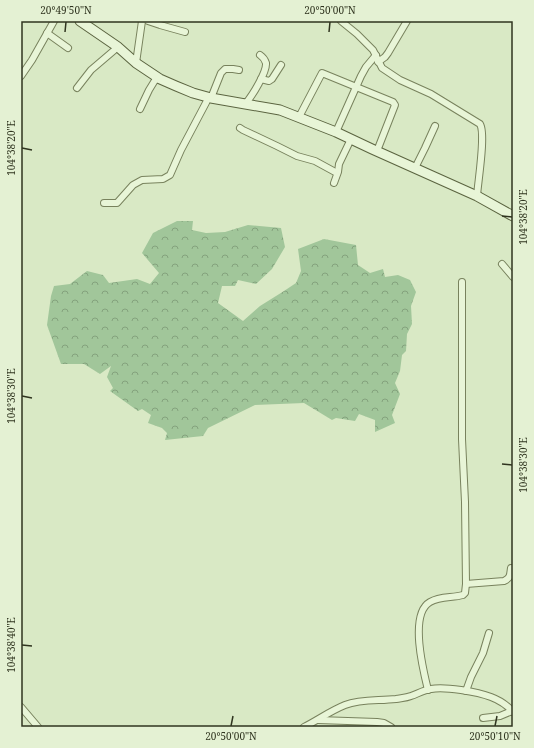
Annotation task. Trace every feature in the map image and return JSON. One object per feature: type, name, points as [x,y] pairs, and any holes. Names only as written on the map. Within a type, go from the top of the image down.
[{"type":"street","points":[[21,76],[32,60],[54,21]]},
{"type":"street","points":[[80,21],[118,47],[136,63],[157,77],[187,90],[210,97],[280,110],[299,117],[336,132],[477,196],[513,216]]},
{"type":"street","points":[[136,63],[142,21]]},
{"type":"street","points":[[148,21],[185,32]]},
{"type":"street","points":[[341,21],[373,50],[382,68],[430,94],[482,126],[477,196]]},
{"type":"street","points":[[378,62],[388,53],[407,21]]},
{"type":"street","points":[[47,33],[68,48]]},
{"type":"street","points":[[77,88],[91,70],[118,47]]},
{"type":"street","points":[[246,104],[261,79],[266,66],[264,58],[260,55]]},
{"type":"street","points":[[336,132],[366,67],[376,55]]},
{"type":"street","points":[[261,79],[269,81],[272,80],[281,65]]},
{"type":"street","points":[[104,203],[117,203],[133,185],[142,180],[163,179],[170,176],[179,154],[210,97],[221,73],[225,69],[239,70]]},
{"type":"street","points":[[299,117],[322,73],[393,102],[395,104],[377,151]]},
{"type":"street","points":[[140,109],[157,77]]},
{"type":"street","points":[[415,168],[435,126]]},
{"type":"street","points":[[240,128],[290,153],[315,161],[337,173]]},
{"type":"street","points":[[334,183],[339,164],[350,139]]},
{"type":"street","points":[[502,264],[513,277]]},
{"type":"street","points":[[428,690],[419,647],[420,617],[422,610],[431,601],[445,597],[463,595],[465,593],[466,584],[465,502],[462,439],[462,282]]},
{"type":"street","points":[[466,584],[508,580],[510,577],[511,568]]},
{"type":"street","points":[[466,691],[490,633]]},
{"type":"street","points":[[304,727],[345,705],[361,701],[408,697],[430,689],[444,688],[490,696],[505,704],[513,711],[500,716],[483,718]]},
{"type":"street","points":[[21,707],[38,727]]},
{"type":"street","points":[[318,720],[377,722],[384,723],[391,727]]},
{"type":"green space","points":[[177,221],[193,221],[192,230],[206,233],[225,232],[248,225],[281,228],[285,247],[272,269],[256,284],[238,280],[235,286],[222,286],[218,303],[243,321],[260,306],[296,283],[301,271],[298,249],[324,239],[356,245],[358,265],[370,273],[383,269],[385,277],[398,275],[410,280],[416,292],[411,306],[412,324],[407,334],[406,351],[402,355],[400,371],[395,383],[400,394],[392,415],[395,423],[375,432],[375,420],[359,414],[355,421],[336,418],[332,420],[304,403],[255,405],[208,428],[203,436],[165,440],[167,433],[162,428],[148,423],[151,415],[142,409],[138,411],[110,391],[113,388],[107,377],[111,366],[100,374],[84,364],[61,364],[47,325],[54,286],[70,284],[87,271],[103,275],[109,283],[137,279],[150,284],[159,273],[142,253],[153,233]]}]
